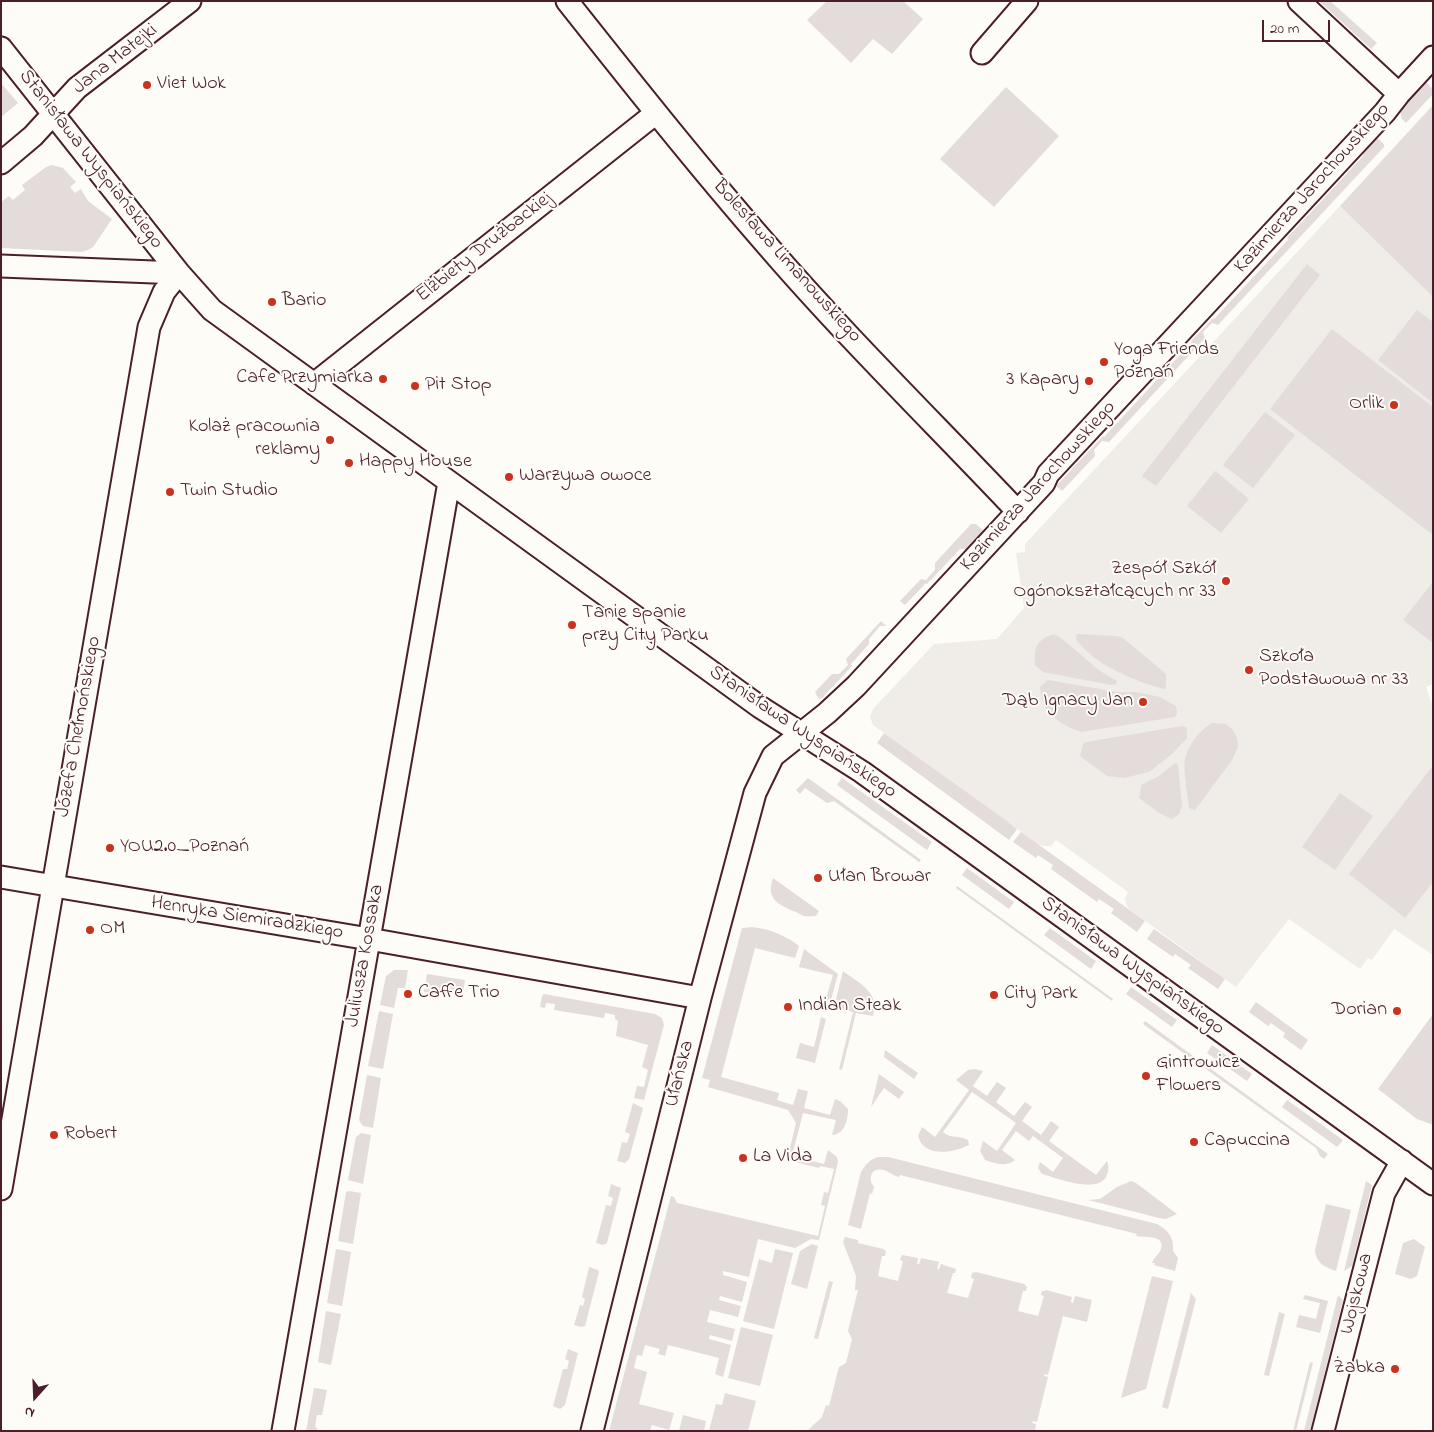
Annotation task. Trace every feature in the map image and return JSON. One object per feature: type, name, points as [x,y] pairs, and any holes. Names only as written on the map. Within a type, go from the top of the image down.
[{"type":"street","name":"Jana Matejki","points":[[1,163],[33,136],[76,88],[190,1]]},
{"type":"street","name":"Bolesława Limanowskiego","points":[[567,1],[656,113],[766,245],[894,383],[1018,512]]},
{"type":"street","points":[[982,53],[1027,1]]},
{"type":"street","points":[[1299,1],[1399,94]]},
{"type":"street","name":"Stanisława Wyspiańskiego","points":[[1,48],[179,273],[212,310],[760,707],[862,772],[1433,1184]]},
{"type":"street","name":"Kazimierza Jarochowskiego","points":[[802,733],[856,686],[1044,484],[1048,474],[1381,117],[1433,57]]},
{"type":"street","name":"Elżbiety Drużbackiej","points":[[314,384],[656,113]]},
{"type":"street","name":"Stanisława Wyspiańskiego","points":[[1,266],[179,273]]},
{"type":"street","name":"Józefa Chełmońskiego","points":[[1,1189],[149,327],[164,292],[179,273]]},
{"type":"street","name":"Juliusza Kossaka","points":[[283,1431],[449,482]]},
{"type":"street","name":"Ułańska","points":[[592,1431],[700,998],[755,793],[773,756],[802,733]]},
{"type":"street","name":"Henryka Siemiradzkiego","points":[[1,877],[369,939],[700,998]]},
{"type":"street","name":"Wojskowa","points":[[1323,1431],[1384,1193],[1402,1161]]},
{"type":"shaded area","points":[[827,1],[903,1],[923,19],[892,54],[873,39],[851,63],[807,20]]},
{"type":"shaded area","points":[[1319,1],[1330,1],[1377,43],[1371,49]]},
{"type":"shaded area","points":[[1426,82],[1433,89],[1433,94],[1406,123],[1402,119],[1400,110]]},
{"type":"shaded area","points":[[1,83],[18,103],[1,117]]},
{"type":"shaded area","points":[[1006,87],[1059,136],[994,207],[940,159]]},
{"type":"shaded area","points":[[1433,105],[1433,297],[1340,206]]},
{"type":"shaded area","points":[[1375,136],[1384,144],[1384,147],[1218,325],[1212,323],[1203,332],[1205,338],[1109,442],[1102,441],[1094,450],[1095,456],[1062,491],[1056,486],[1288,240],[1287,238],[1363,156],[1365,147]]},
{"type":"shaded area","points":[[52,165],[63,168],[76,182],[70,187],[75,193],[81,189],[88,201],[112,219],[93,247],[82,252],[1,248],[1,202],[9,196],[13,200],[25,190],[22,185],[46,167]]},
{"type":"shaded area","name":"Zespół Szkół Ogónokształcących nr 33","points":[[1340,206],[1433,297],[1433,684],[1426,687],[1433,707],[1433,955],[1394,929],[1372,960],[1368,958],[1360,969],[1289,919],[1236,987],[1129,909],[1125,898],[1128,892],[1056,840],[1051,846],[1043,846],[1036,843],[873,725],[870,717],[873,709],[934,644],[997,639],[1024,608],[1016,553],[1025,552],[1025,544]]},
{"type":"shaded area","points":[[1307,264],[1320,275],[1156,486],[1142,476]]},
{"type":"shaded area","points":[[1417,310],[1433,322],[1433,403],[1378,360]]},
{"type":"shaded area","points":[[1332,329],[1433,407],[1433,535],[1270,409]]},
{"type":"shaded area","points":[[1265,412],[1295,435],[1253,488],[1223,465]]},
{"type":"shaded area","points":[[1215,471],[1249,499],[1221,533],[1187,506]]},
{"type":"shaded area","points":[[971,524],[976,524],[985,532],[969,549],[960,549],[905,605],[900,601],[921,579],[926,580],[935,570],[935,563]]},
{"type":"shaded area","points":[[1433,582],[1433,643],[1403,620]]},
{"type":"shaded area","points":[[881,621],[886,626],[880,626],[869,639],[869,644],[851,664],[852,666],[821,699],[817,696],[815,692],[832,674],[839,674],[848,665],[846,659]]},
{"type":"shaded area","points":[[1054,634],[1100,671],[1117,681],[1116,684],[1111,685],[1043,672],[1035,665],[1037,645],[1043,639]]},
{"type":"shaded area","points":[[1077,634],[1123,638],[1166,674],[1166,687],[1164,689],[1128,677],[1104,664],[1084,648],[1076,639]]},
{"type":"shaded area","points":[[1048,680],[1117,692],[1136,692],[1160,697],[1176,706],[1177,713],[1175,717],[1081,732],[1070,728],[1052,716],[1045,707],[1040,687]]},
{"type":"shaded area","points":[[1213,723],[1226,724],[1233,730],[1237,738],[1238,747],[1232,760],[1195,810],[1189,808],[1185,777],[1186,755],[1195,738],[1208,725]]},
{"type":"shaded area","points":[[1182,726],[1187,728],[1187,738],[1172,754],[1149,772],[1124,778],[1107,776],[1080,756],[1083,744],[1086,742]]},
{"type":"shaded area","points":[[884,733],[1017,829],[1009,840],[877,743]]},
{"type":"shaded area","points":[[1175,763],[1178,765],[1182,806],[1179,814],[1172,819],[1159,813],[1138,797],[1140,796],[1141,785],[1159,776]]},
{"type":"shaded area","points":[[1431,768],[1433,769],[1433,882],[1405,918],[1349,874]]},
{"type":"shaded area","points":[[808,778],[921,860],[919,862],[834,801],[827,803],[805,788],[800,794],[796,790]]},
{"type":"shaded area","points":[[842,778],[932,842],[927,850],[837,785]]},
{"type":"shaded area","points":[[1340,793],[1373,816],[1335,870],[1302,847]]},
{"type":"shaded area","points":[[1021,832],[1145,921],[1137,932],[1111,913],[1114,909],[1099,899],[1097,902],[1051,869],[1053,865],[1038,855],[1036,858],[1013,842]]},
{"type":"shaded area","points":[[967,868],[1014,902],[1009,909],[962,875]]},
{"type":"shaded area","points":[[773,878],[819,911],[816,916],[804,916],[778,903],[771,891]]},
{"type":"shaded area","points":[[957,886],[1113,999],[1112,1001],[956,888]]},
{"type":"shaded area","points":[[752,927],[777,933],[799,946],[795,958],[755,948],[721,1077],[779,1093],[777,1100],[793,1105],[798,1089],[808,1091],[804,1108],[830,1115],[835,1099],[848,1109],[845,1126],[840,1132],[832,1135],[836,1120],[803,1113],[792,1156],[824,1164],[828,1150],[837,1157],[838,1162],[819,1240],[811,1239],[795,1248],[758,1239],[749,1277],[723,1271],[723,1275],[747,1282],[742,1302],[720,1296],[719,1300],[741,1306],[738,1317],[710,1310],[707,1322],[735,1329],[732,1341],[710,1335],[709,1339],[731,1345],[723,1377],[715,1374],[719,1358],[668,1345],[665,1356],[658,1354],[660,1349],[645,1345],[642,1356],[637,1355],[634,1368],[647,1372],[639,1404],[674,1413],[669,1430],[652,1425],[650,1431],[609,1431],[671,1196],[674,1197],[677,1203],[818,1236],[825,1206],[821,1205],[824,1192],[828,1193],[834,1169],[820,1166],[819,1168],[787,1160],[796,1123],[788,1110],[708,1087],[710,1080],[702,1078],[742,928]]},
{"type":"shaded area","points":[[1050,928],[1096,961],[1091,969],[1044,935]]},
{"type":"shaded area","points":[[1154,929],[1225,979],[1218,989],[1188,968],[1191,965],[1175,954],[1173,957],[1147,939]]},
{"type":"shaded area","points":[[804,949],[838,974],[828,1011],[823,1009],[833,975],[799,967]]},
{"type":"shaded area","points":[[394,970],[408,970],[405,988],[398,988],[394,1008],[380,1005],[386,976]]},
{"type":"shaded area","points":[[843,971],[867,989],[874,1001],[874,1008],[873,1016],[856,1013],[842,1070],[839,1069],[853,1012],[834,1007]]},
{"type":"shaded area","points":[[427,974],[465,980],[463,993],[436,989],[435,993],[424,992]]},
{"type":"shaded area","points":[[1131,987],[1177,1020],[1172,1027],[1126,994]]},
{"type":"shaded area","points":[[544,994],[655,1014],[662,1018],[664,1025],[644,1100],[634,1098],[637,1086],[644,1087],[648,1070],[642,1067],[648,1045],[616,1036],[618,1021],[615,1019],[615,1015],[605,1013],[604,1018],[554,1010],[555,1004],[546,1003],[545,1008],[540,1007]]},
{"type":"shaded area","points":[[1256,1002],[1308,1040],[1301,1050],[1283,1037],[1285,1033],[1271,1023],[1268,1026],[1249,1012]]},
{"type":"shaded area","points":[[379,1011],[393,1014],[383,1069],[368,1066]]},
{"type":"shaded area","points":[[1433,1014],[1433,1125],[1417,1119],[1378,1089]]},
{"type":"shaded area","points":[[821,1017],[826,1019],[815,1063],[796,1058],[800,1043],[814,1047]]},
{"type":"shaded area","points":[[1145,1021],[1328,1154],[1324,1159],[1316,1148],[1143,1024]]},
{"type":"shaded area","points":[[1212,1045],[1252,1074],[1247,1081],[1207,1053]]},
{"type":"shaded area","points":[[885,1050],[918,1073],[914,1079],[884,1057]]},
{"type":"shaded area","points":[[968,1070],[983,1071],[973,1086],[987,1096],[997,1082],[1006,1088],[996,1102],[1014,1116],[1025,1102],[1032,1107],[1022,1121],[1041,1135],[1051,1121],[1059,1127],[1049,1141],[1096,1175],[1107,1161],[1108,1173],[1106,1177],[1101,1182],[1085,1185],[1042,1174],[1038,1168],[1040,1162],[1053,1172],[1063,1158],[1033,1136],[1029,1141],[1016,1131],[1002,1150],[1015,1160],[1004,1164],[985,1160],[980,1151],[983,1141],[997,1151],[1016,1123],[972,1092],[943,1132],[949,1136],[968,1140],[969,1145],[955,1150],[940,1152],[926,1148],[918,1136],[922,1127],[935,1137],[969,1090],[956,1080]]},
{"type":"shaded area","points":[[879,1074],[904,1092],[899,1099],[884,1088],[871,1107]]},
{"type":"shaded area","points":[[367,1075],[381,1078],[373,1128],[363,1126],[359,1120]]},
{"type":"shaded area","points":[[1287,1100],[1343,1140],[1337,1147],[1282,1107]]},
{"type":"shaded area","points":[[633,1103],[643,1108],[629,1159],[625,1163],[617,1161],[622,1142],[627,1143],[630,1134],[625,1132]]},
{"type":"shaded area","points":[[361,1133],[371,1135],[363,1184],[348,1180],[356,1137]]},
{"type":"shaded area","points":[[888,1157],[1157,1224],[1165,1229],[1172,1238],[1173,1251],[1178,1258],[1175,1271],[1152,1263],[1161,1249],[1162,1244],[1157,1239],[1136,1236],[1137,1234],[900,1175],[899,1177],[881,1170],[874,1171],[871,1176],[871,1183],[874,1187],[872,1194],[870,1193],[861,1229],[848,1225],[861,1172],[872,1159]]},
{"type":"shaded area","points":[[1131,1181],[1177,1214],[1166,1219],[1159,1218],[1088,1200],[1100,1199],[1117,1187]]},
{"type":"shaded area","points":[[1366,1181],[1372,1185],[1352,1266],[1344,1271]]},
{"type":"shaded area","points":[[611,1184],[621,1188],[607,1243],[603,1245],[596,1243],[606,1205],[611,1206],[613,1198],[608,1196]]},
{"type":"shaded area","points":[[346,1192],[361,1193],[353,1244],[338,1241]]},
{"type":"shaded area","points":[[1326,1204],[1351,1210],[1336,1271],[1321,1264],[1315,1250]]},
{"type":"shaded area","points":[[845,1237],[886,1251],[885,1256],[882,1256],[878,1276],[898,1281],[903,1261],[900,1260],[902,1255],[918,1258],[917,1264],[919,1264],[921,1258],[939,1262],[937,1269],[939,1269],[941,1264],[956,1269],[947,1293],[968,1298],[974,1279],[971,1278],[972,1273],[976,1272],[1024,1284],[1027,1287],[1026,1291],[1023,1291],[1018,1311],[1038,1316],[1044,1296],[1041,1295],[1042,1291],[1046,1290],[1072,1297],[1071,1302],[1073,1303],[1075,1296],[1092,1300],[1087,1322],[1063,1316],[1048,1375],[1045,1374],[1044,1376],[1048,1377],[1037,1422],[1033,1421],[1032,1423],[1036,1424],[1035,1431],[807,1431],[822,1417],[826,1405],[829,1406],[839,1367],[846,1363],[852,1339],[848,1331],[858,1290],[855,1290],[856,1276],[843,1242]]},
{"type":"shaded area","points":[[1414,1239],[1425,1247],[1417,1276],[1411,1279],[1395,1274],[1403,1243]]},
{"type":"shaded area","points":[[812,1244],[818,1246],[807,1289],[791,1284],[800,1251]]},
{"type":"shaded area","points":[[336,1249],[351,1252],[342,1306],[327,1303]]},
{"type":"shaded area","points":[[775,1249],[793,1253],[774,1329],[743,1321],[759,1259],[772,1263]]},
{"type":"shaded area","points":[[589,1267],[599,1272],[585,1326],[581,1327],[574,1325],[580,1305],[583,1306],[585,1299],[582,1297]]},
{"type":"shaded area","points":[[1152,1276],[1173,1281],[1146,1389],[1121,1398]]},
{"type":"shaded area","points":[[829,1281],[833,1282],[818,1339],[814,1338]]},
{"type":"shaded area","points":[[1191,1293],[1196,1299],[1168,1409],[1162,1407]]},
{"type":"shaded area","points":[[1305,1295],[1328,1301],[1320,1333],[1296,1327],[1299,1315],[1316,1319],[1320,1303],[1303,1299]]},
{"type":"shaded area","points":[[1338,1295],[1343,1300],[1310,1431],[1304,1431]]},
{"type":"shaded area","points":[[326,1311],[341,1314],[331,1365],[318,1362]]},
{"type":"shaded area","points":[[1279,1312],[1285,1314],[1269,1376],[1264,1375]]},
{"type":"shaded area","points":[[741,1327],[773,1335],[760,1386],[728,1378]]},
{"type":"shaded area","points":[[568,1349],[578,1353],[565,1405],[560,1409],[553,1406],[563,1369],[567,1369],[569,1361],[565,1359]]},
{"type":"shaded area","points":[[1310,1362],[1313,1363],[1296,1431],[1293,1431]]},
{"type":"shaded area","points":[[314,1388],[327,1390],[322,1415],[317,1415],[315,1427],[317,1431],[306,1431]]},
{"type":"shaded area","points":[[725,1393],[756,1401],[748,1431],[709,1431],[716,1404],[722,1405]]},
{"type":"shaded area","points":[[683,1415],[706,1421],[704,1431],[679,1431]]},
{"type":"place","name":"Viet Wok","points":[[147,85]]},
{"type":"place","name":"Bario","points":[[272,302]]},
{"type":"place","name":"Yoga Friends Poznań","points":[[1104,362]]},
{"type":"place","name":"Cafe Przymiarka","points":[[383,379]]},
{"type":"place","name":"3 Kapary","points":[[1089,381]]},
{"type":"place","name":"Pit Stop","points":[[415,386]]},
{"type":"place","name":"Orlik","points":[[1394,405]]},
{"type":"place","name":"Kolaż pracownia reklamy","points":[[330,440]]},
{"type":"place","name":"Happy House","points":[[349,463]]},
{"type":"place","name":"Warzywa owoce","points":[[509,477]]},
{"type":"place","name":"Twin Studio","points":[[170,492]]},
{"type":"place","name":"Zespół Szkół Ogónokształcących nr 33","points":[[1226,581]]},
{"type":"place","name":"Tanie spanie przy City Parku","points":[[572,625]]},
{"type":"place","name":"Szkoła Podstawowa nr 33","points":[[1249,670]]},
{"type":"place","name":"Dąb Ignacy Jan","points":[[1143,702]]},
{"type":"place","name":"YOU2.0_Poznań","points":[[110,848]]},
{"type":"place","name":"Ułan Browar","points":[[818,878]]},
{"type":"place","name":"OM","points":[[90,930]]},
{"type":"place","name":"Caffe Trio","points":[[408,994]]},
{"type":"place","name":"City Park","points":[[994,995]]},
{"type":"place","name":"Indian Steak","points":[[788,1007]]},
{"type":"place","name":"Dorian","points":[[1397,1011]]},
{"type":"place","name":"Gintrowicz Flowers","points":[[1146,1076]]},
{"type":"place","name":"Robert","points":[[54,1135]]},
{"type":"place","name":"Capuccina","points":[[1194,1142]]},
{"type":"place","name":"La Vida","points":[[743,1158]]},
{"type":"place","name":"Żabka","points":[[1395,1369]]}]
